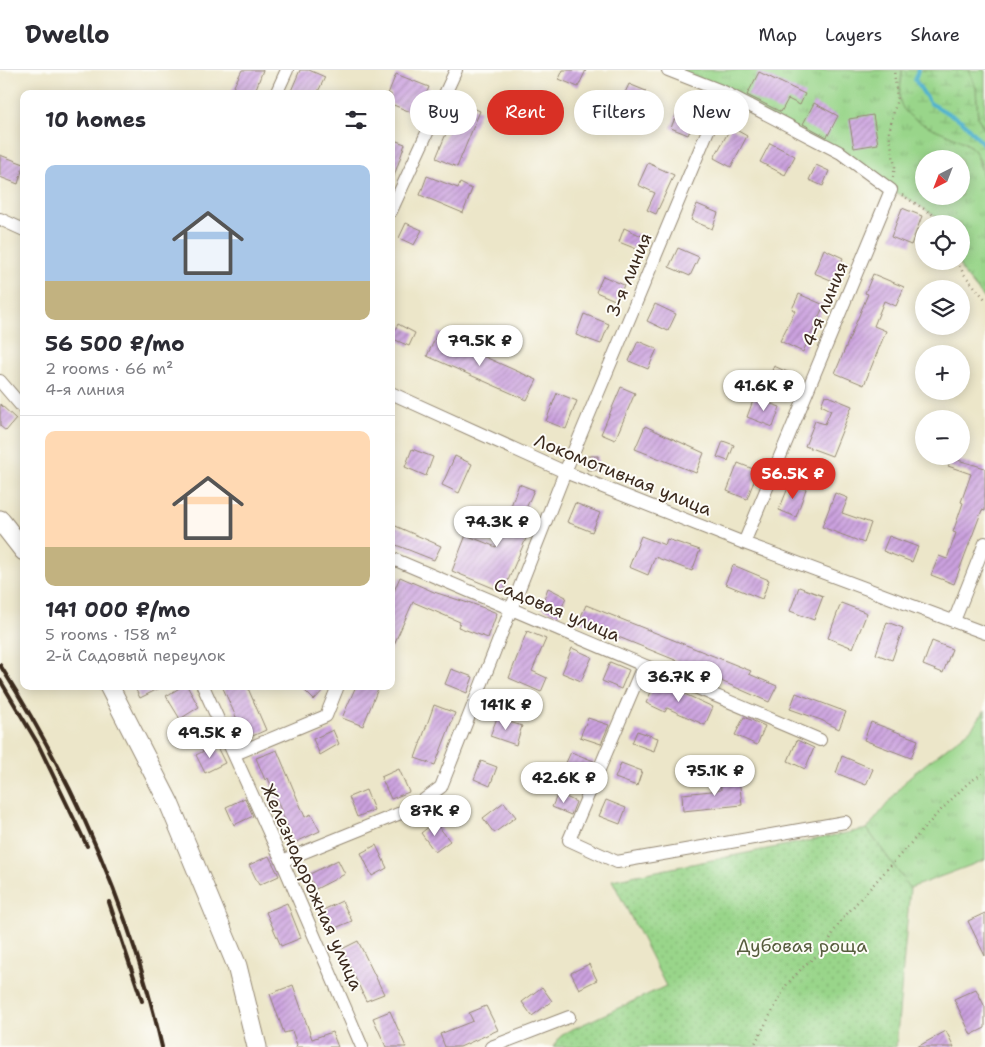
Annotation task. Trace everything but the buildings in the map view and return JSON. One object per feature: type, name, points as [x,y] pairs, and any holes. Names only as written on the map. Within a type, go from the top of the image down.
[{"type":"street","points":[[278,90],[287,70]]},
{"type":"street","points":[[395,202],[456,70]]},
{"type":"street","points":[[668,70],[719,90]]},
{"type":"street","points":[[749,105],[841,153],[891,190]]},
{"type":"street","name":"3-я линия","points":[[282,861],[413,808],[441,787],[565,472],[706,135]]},
{"type":"street","name":"4-я линия","points":[[744,543],[891,190]]},
{"type":"street","points":[[0,219],[20,228]]},
{"type":"street","points":[[0,381],[20,405]]},
{"type":"street","name":"Локомотивная улица","points":[[395,395],[565,472],[744,543],[985,633]]},
{"type":"street","points":[[0,520],[20,546]]},
{"type":"street","points":[[954,621],[985,543]]},
{"type":"street","name":"Садовая улица","points":[[395,560],[820,740]]},
{"type":"street","points":[[643,666],[569,840],[617,862],[845,822]]},
{"type":"street","points":[[110,690],[169,803],[237,966],[257,1047]]},
{"type":"street","name":"Железнодорожная улица","points":[[205,690],[282,861],[362,1047]]},
{"type":"street","points":[[234,754],[326,716],[336,690]]},
{"type":"street","points":[[491,1047],[569,1017]]},
{"type":"path","points":[[894,70],[896,99],[889,132],[895,167],[891,190],[911,200],[934,215]]},
{"type":"path","points":[[962,270],[985,299]]},
{"type":"path","points":[[754,1047],[787,984],[806,964],[825,950],[834,931],[844,917],[938,813],[968,783],[985,772]]},
{"type":"green space","points":[[668,70],[902,70],[900,91],[917,120],[960,140],[977,154],[985,184],[985,299],[962,270],[970,270],[970,215],[934,215],[918,205],[970,205],[970,150],[915,150],[915,203],[891,190],[841,153],[749,109],[749,90],[710,90]]},
{"type":"green space","points":[[902,70],[969,70],[976,88],[978,118],[985,130],[985,184],[979,160],[972,148],[955,137],[921,123],[904,110],[900,101]]},
{"type":"green space","points":[[969,70],[985,70],[985,130],[978,118],[976,88]]},
{"type":"green space","points":[[985,710],[985,860],[910,888],[867,829],[909,777],[971,729]]},
{"type":"green space","name":"Дубовая роща","points":[[867,829],[910,888],[896,1047],[553,1047],[562,1034],[666,986],[612,880]]},
{"type":"waterway","points":[[918,70],[915,80],[930,103],[962,121],[985,146]]},
{"type":"railway","points":[[0,665],[52,755],[97,849],[134,947],[162,1047]]},
{"type":"railway","points":[[0,680],[38,744],[87,846]]},
{"type":"railway","points":[[109,902],[142,1001]]}]
